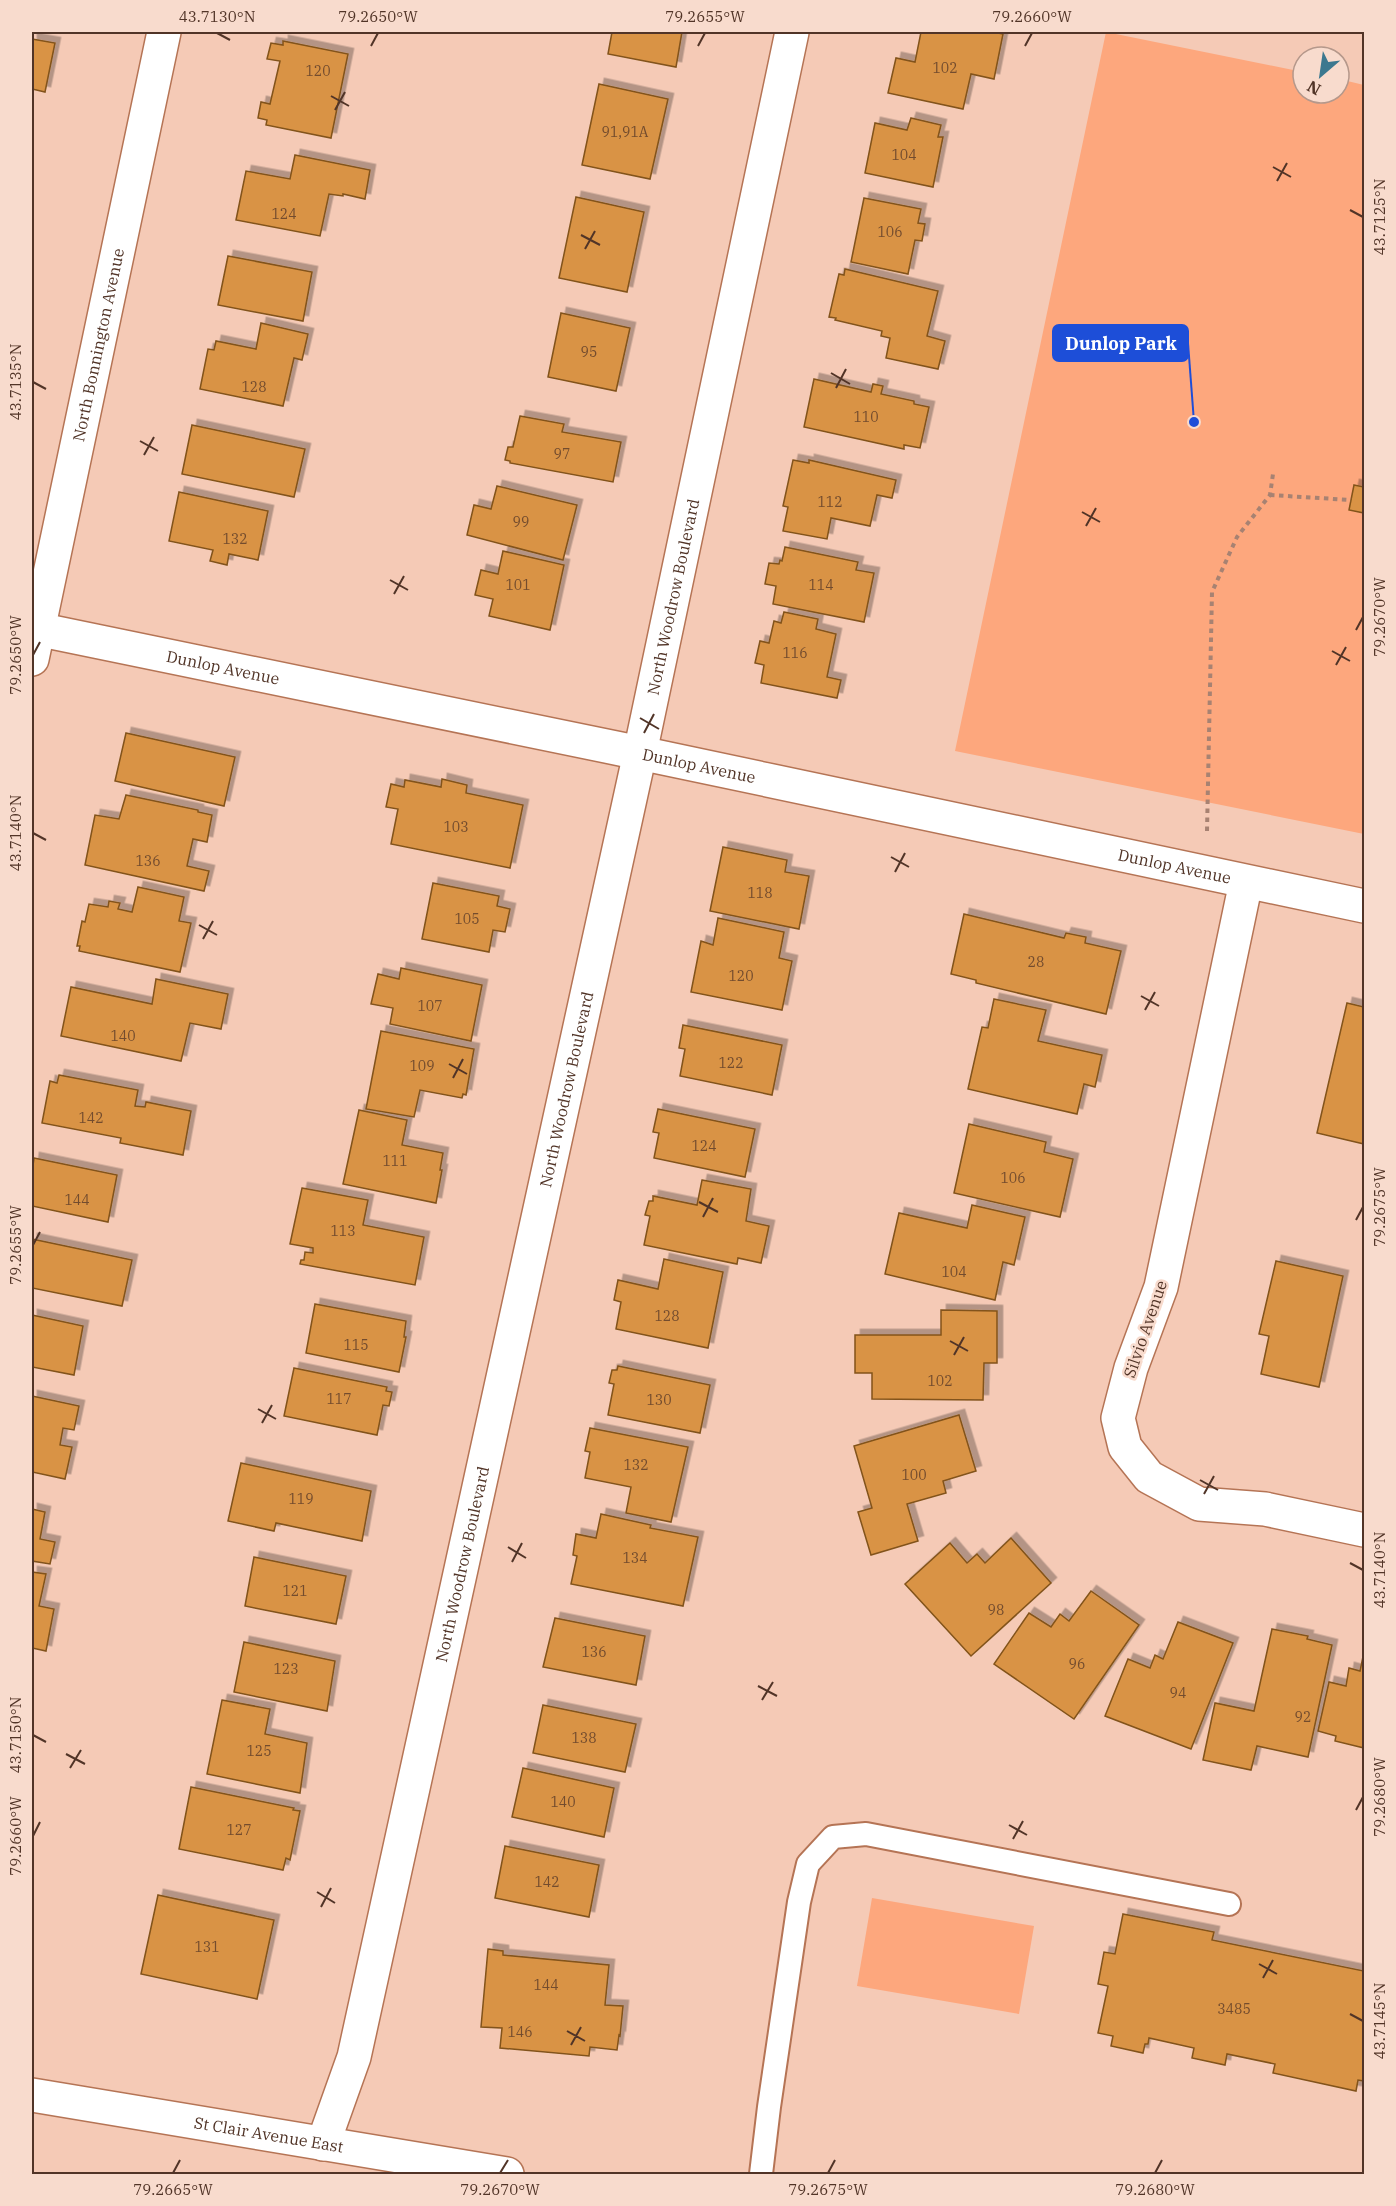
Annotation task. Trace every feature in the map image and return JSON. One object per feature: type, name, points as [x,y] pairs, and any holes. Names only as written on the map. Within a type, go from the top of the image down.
[{"type":"street","name":"North Bonnington Avenue","points":[[34,639],[164,32]]},
{"type":"street","name":"North Woodrow Boulevard","points":[[323,2144],[354,2057],[640,753],[792,32]]},
{"type":"street","name":"Dunlop Avenue","points":[[34,639],[640,753],[1365,906]]},
{"type":"street","name":"Silvio Avenue","points":[[1246,882],[1161,1287],[1131,1368],[1118,1418],[1125,1447],[1149,1477],[1199,1503],[1265,1509],[1365,1530]]},
{"type":"street","name":"St Clair Avenue East","points":[[32,2095],[507,2175]]},
{"type":"lane","points":[[761,2175],[799,1902],[808,1864],[833,1837],[866,1834],[1229,1904]]},
{"type":"path","points":[[1207,873],[1212,592],[1237,537],[1270,495],[1273,474]]},
{"type":"path","points":[[1270,495],[1351,500]]},
{"type":"shaded area","points":[[1106,32],[1291,70],[1291,105],[1351,105],[1351,82],[1364,85],[1364,834],[955,751]]},
{"type":"shaded area","points":[[872,1898],[1034,1926],[1019,2014],[857,1986]]},
{"type":"building","points":[[612,32],[682,32],[676,67],[608,54]]},
{"type":"building","points":[[921,32],[1003,34],[994,79],[971,74],[963,109],[888,93],[896,58],[915,62]]},
{"type":"building","points":[[32,39],[55,43],[45,92],[32,89]]},
{"type":"building","points":[[283,41],[348,54],[331,138],[266,125],[267,120],[258,118],[261,102],[270,104],[280,61],[267,59],[271,43],[283,45]]},
{"type":"building","points":[[599,84],[668,99],[650,179],[582,165]]},
{"type":"building","points":[[911,118],[941,125],[938,137],[943,137],[933,187],[865,173],[875,123],[907,130]]},
{"type":"building","points":[[295,155],[370,170],[365,199],[343,194],[343,196],[329,194],[320,236],[236,220],[246,171],[290,179]]},
{"type":"building","points":[[576,197],[644,212],[627,292],[559,278]]},
{"type":"building","points":[[864,198],[921,209],[918,223],[925,224],[922,241],[915,240],[908,274],[851,262]]},
{"type":"building","points":[[228,256],[312,272],[303,321],[218,305]]},
{"type":"building","points":[[845,269],[938,291],[927,336],[945,341],[938,369],[886,358],[890,338],[881,336],[882,331],[829,317],[839,274],[844,275]]},
{"type":"building","points":[[561,313],[630,328],[616,391],[548,377]]},
{"type":"building","points":[[261,323],[308,334],[302,360],[294,358],[283,406],[200,389],[208,349],[214,350],[216,341],[256,349]]},
{"type":"building","points":[[814,379],[871,392],[873,384],[883,386],[881,394],[914,401],[914,404],[929,407],[920,448],[904,445],[904,449],[804,427]]},
{"type":"building","points":[[520,416],[564,424],[562,432],[621,442],[613,482],[510,463],[505,460],[508,447],[513,447]]},
{"type":"building","points":[[192,425],[305,449],[294,497],[182,474]]},
{"type":"building","points":[[793,460],[809,463],[809,460],[896,480],[892,498],[877,495],[870,526],[831,518],[827,539],[783,531],[788,507],[783,506]]},
{"type":"building","points":[[1354,485],[1364,487],[1364,513],[1349,510]]},
{"type":"building","points":[[497,486],[577,505],[563,560],[467,535],[474,505],[491,509]]},
{"type":"building","points":[[179,492],[268,511],[258,560],[229,554],[227,565],[210,561],[213,550],[169,541]]},
{"type":"building","points":[[785,547],[858,562],[856,570],[874,573],[864,622],[773,604],[776,586],[765,584],[769,563],[779,564],[780,560],[782,561]]},
{"type":"building","points":[[503,551],[564,565],[550,630],[489,616],[493,599],[475,595],[481,570],[498,574]]},
{"type":"building","points":[[784,612],[818,619],[816,629],[836,634],[827,677],[841,680],[837,698],[761,683],[764,665],[755,663],[760,641],[769,643],[774,621],[781,623]]},
{"type":"building","points":[[126,733],[235,757],[224,806],[115,781]]},
{"type":"building","points":[[442,779],[467,785],[466,793],[523,805],[510,868],[391,844],[398,809],[386,807],[391,784],[404,787],[405,780],[441,787]]},
{"type":"building","points":[[126,795],[212,815],[207,842],[193,839],[187,866],[209,871],[204,891],[85,865],[95,815],[119,819]]},
{"type":"building","points":[[723,847],[787,860],[785,872],[809,876],[799,929],[710,911]]},
{"type":"building","points":[[433,883],[499,896],[497,906],[510,909],[505,932],[493,930],[489,952],[422,939]]},
{"type":"building","points":[[138,887],[184,897],[179,921],[191,923],[180,972],[79,951],[80,946],[77,946],[82,921],[85,922],[89,904],[108,907],[109,901],[120,903],[118,909],[132,912]]},
{"type":"building","points":[[964,914],[1064,938],[1066,933],[1086,937],[1085,943],[1121,951],[1106,1014],[976,983],[976,980],[951,974]]},
{"type":"building","points":[[718,918],[784,932],[779,958],[792,961],[782,1010],[691,992],[701,941],[713,945]]},
{"type":"building","points":[[401,968],[482,985],[471,1041],[390,1024],[393,1008],[371,1004],[378,974],[399,979]]},
{"type":"building","points":[[156,979],[228,994],[221,1029],[190,1023],[181,1061],[61,1036],[71,987],[152,1004]]},
{"type":"building","points":[[994,999],[1046,1010],[1038,1041],[1102,1055],[1095,1087],[1084,1084],[1077,1114],[968,1089],[982,1027],[988,1028]]},
{"type":"building","points":[[1347,1003],[1364,1007],[1364,1144],[1317,1133]]},
{"type":"building","points":[[683,1025],[782,1045],[772,1095],[680,1076],[685,1049],[679,1048]]},
{"type":"building","points":[[381,1031],[474,1049],[466,1095],[463,1094],[462,1098],[420,1090],[414,1117],[366,1109]]},
{"type":"building","points":[[59,1075],[138,1090],[135,1106],[145,1107],[146,1102],[191,1111],[183,1155],[120,1143],[121,1138],[42,1123],[50,1081],[57,1083]]},
{"type":"building","points":[[658,1109],[755,1129],[745,1177],[654,1158],[659,1133],[653,1132]]},
{"type":"building","points":[[359,1110],[407,1120],[402,1145],[443,1153],[436,1203],[343,1184]]},
{"type":"building","points":[[969,1124],[1046,1142],[1044,1152],[1073,1159],[1060,1217],[954,1193]]},
{"type":"building","points":[[34,1158],[117,1175],[108,1222],[32,1206]]},
{"type":"building","points":[[702,1180],[751,1189],[746,1221],[769,1226],[761,1263],[738,1258],[737,1264],[644,1245],[650,1216],[645,1215],[649,1201],[653,1201],[653,1196],[697,1205]]},
{"type":"building","points":[[302,1188],[368,1200],[363,1225],[424,1237],[415,1285],[300,1264],[301,1260],[304,1260],[305,1252],[313,1253],[313,1248],[290,1244]]},
{"type":"building","points":[[972,1205],[1025,1217],[1014,1265],[1003,1262],[995,1300],[885,1274],[899,1213],[967,1228]]},
{"type":"building","points":[[32,1239],[132,1260],[122,1306],[32,1288]]},
{"type":"building","points":[[664,1259],[723,1272],[708,1348],[616,1329],[621,1302],[614,1300],[618,1280],[658,1289]]},
{"type":"building","points":[[1276,1261],[1343,1276],[1319,1387],[1261,1374],[1269,1336],[1259,1334]]},
{"type":"building","points":[[315,1304],[406,1321],[404,1337],[406,1337],[399,1372],[306,1353]]},
{"type":"building","points":[[941,1310],[997,1311],[997,1363],[984,1363],[983,1400],[872,1399],[872,1373],[855,1373],[855,1335],[941,1335]]},
{"type":"building","points":[[32,1315],[83,1326],[74,1375],[32,1367]]},
{"type":"building","points":[[618,1366],[710,1385],[700,1433],[608,1415],[614,1384],[609,1383],[612,1370],[617,1370]]},
{"type":"building","points":[[294,1368],[387,1387],[386,1391],[392,1392],[389,1406],[383,1405],[377,1435],[284,1416]]},
{"type":"building","points":[[32,1396],[79,1406],[74,1430],[63,1428],[60,1445],[72,1447],[65,1479],[32,1472]]},
{"type":"building","points":[[959,1415],[976,1471],[943,1481],[946,1493],[907,1504],[918,1541],[871,1555],[858,1512],[872,1508],[854,1446]]},
{"type":"building","points":[[590,1428],[688,1447],[671,1522],[626,1513],[631,1487],[585,1478],[590,1452],[585,1451]]},
{"type":"building","points":[[241,1463],[371,1491],[362,1541],[276,1523],[274,1531],[228,1521]]},
{"type":"building","points":[[32,1509],[45,1512],[40,1539],[55,1542],[50,1564],[32,1561]]},
{"type":"building","points":[[601,1514],[651,1525],[650,1528],[698,1537],[683,1606],[571,1584],[577,1556],[573,1555],[576,1534],[596,1538]]},
{"type":"building","points":[[1011,1538],[1051,1583],[971,1656],[905,1584],[950,1543],[967,1563],[977,1554],[985,1563]]},
{"type":"building","points":[[254,1557],[346,1576],[336,1624],[245,1606]]},
{"type":"building","points":[[32,1572],[46,1574],[39,1606],[54,1609],[46,1651],[32,1648]]},
{"type":"building","points":[[1091,1591],[1139,1625],[1074,1719],[994,1664],[1029,1613],[1051,1627],[1060,1614],[1069,1621]]},
{"type":"building","points":[[555,1618],[645,1636],[636,1685],[543,1667]]},
{"type":"building","points":[[1178,1622],[1233,1643],[1191,1749],[1105,1716],[1128,1659],[1150,1668],[1155,1655],[1163,1659]]},
{"type":"building","points":[[1272,1629],[1308,1636],[1307,1639],[1332,1645],[1308,1757],[1257,1746],[1251,1770],[1203,1760],[1215,1703],[1254,1711]]},
{"type":"building","points":[[244,1642],[335,1661],[327,1711],[234,1692]]},
{"type":"building","points":[[1364,1652],[1364,1748],[1335,1741],[1336,1736],[1318,1731],[1329,1682],[1346,1686],[1349,1668],[1360,1671]]},
{"type":"building","points":[[222,1700],[270,1709],[265,1734],[307,1743],[300,1793],[207,1774]]},
{"type":"building","points":[[543,1705],[636,1724],[625,1772],[533,1753]]},
{"type":"building","points":[[523,1768],[614,1788],[604,1837],[512,1817]]},
{"type":"building","points":[[191,1787],[300,1811],[290,1860],[286,1858],[283,1870],[179,1849]]},
{"type":"building","points":[[505,1846],[599,1865],[589,1917],[495,1898]]},
{"type":"building","points":[[158,1895],[274,1920],[257,1999],[141,1974]]},
{"type":"building","points":[[1123,1914],[1214,1932],[1212,1940],[1364,1971],[1364,2081],[1358,2080],[1356,2091],[1273,2073],[1275,2064],[1227,2054],[1225,2065],[1192,2058],[1194,2048],[1149,2038],[1143,2053],[1111,2046],[1113,2036],[1098,2033],[1108,1986],[1098,1984],[1104,1952],[1115,1954]]},
{"type":"building","points":[[488,1949],[503,1951],[503,1955],[609,1965],[605,2005],[623,2006],[617,2050],[590,2047],[589,2056],[500,2048],[502,2028],[481,2027]]},
{"type":"place","name":"Dunlop Park","points":[[1194,422]]}]
